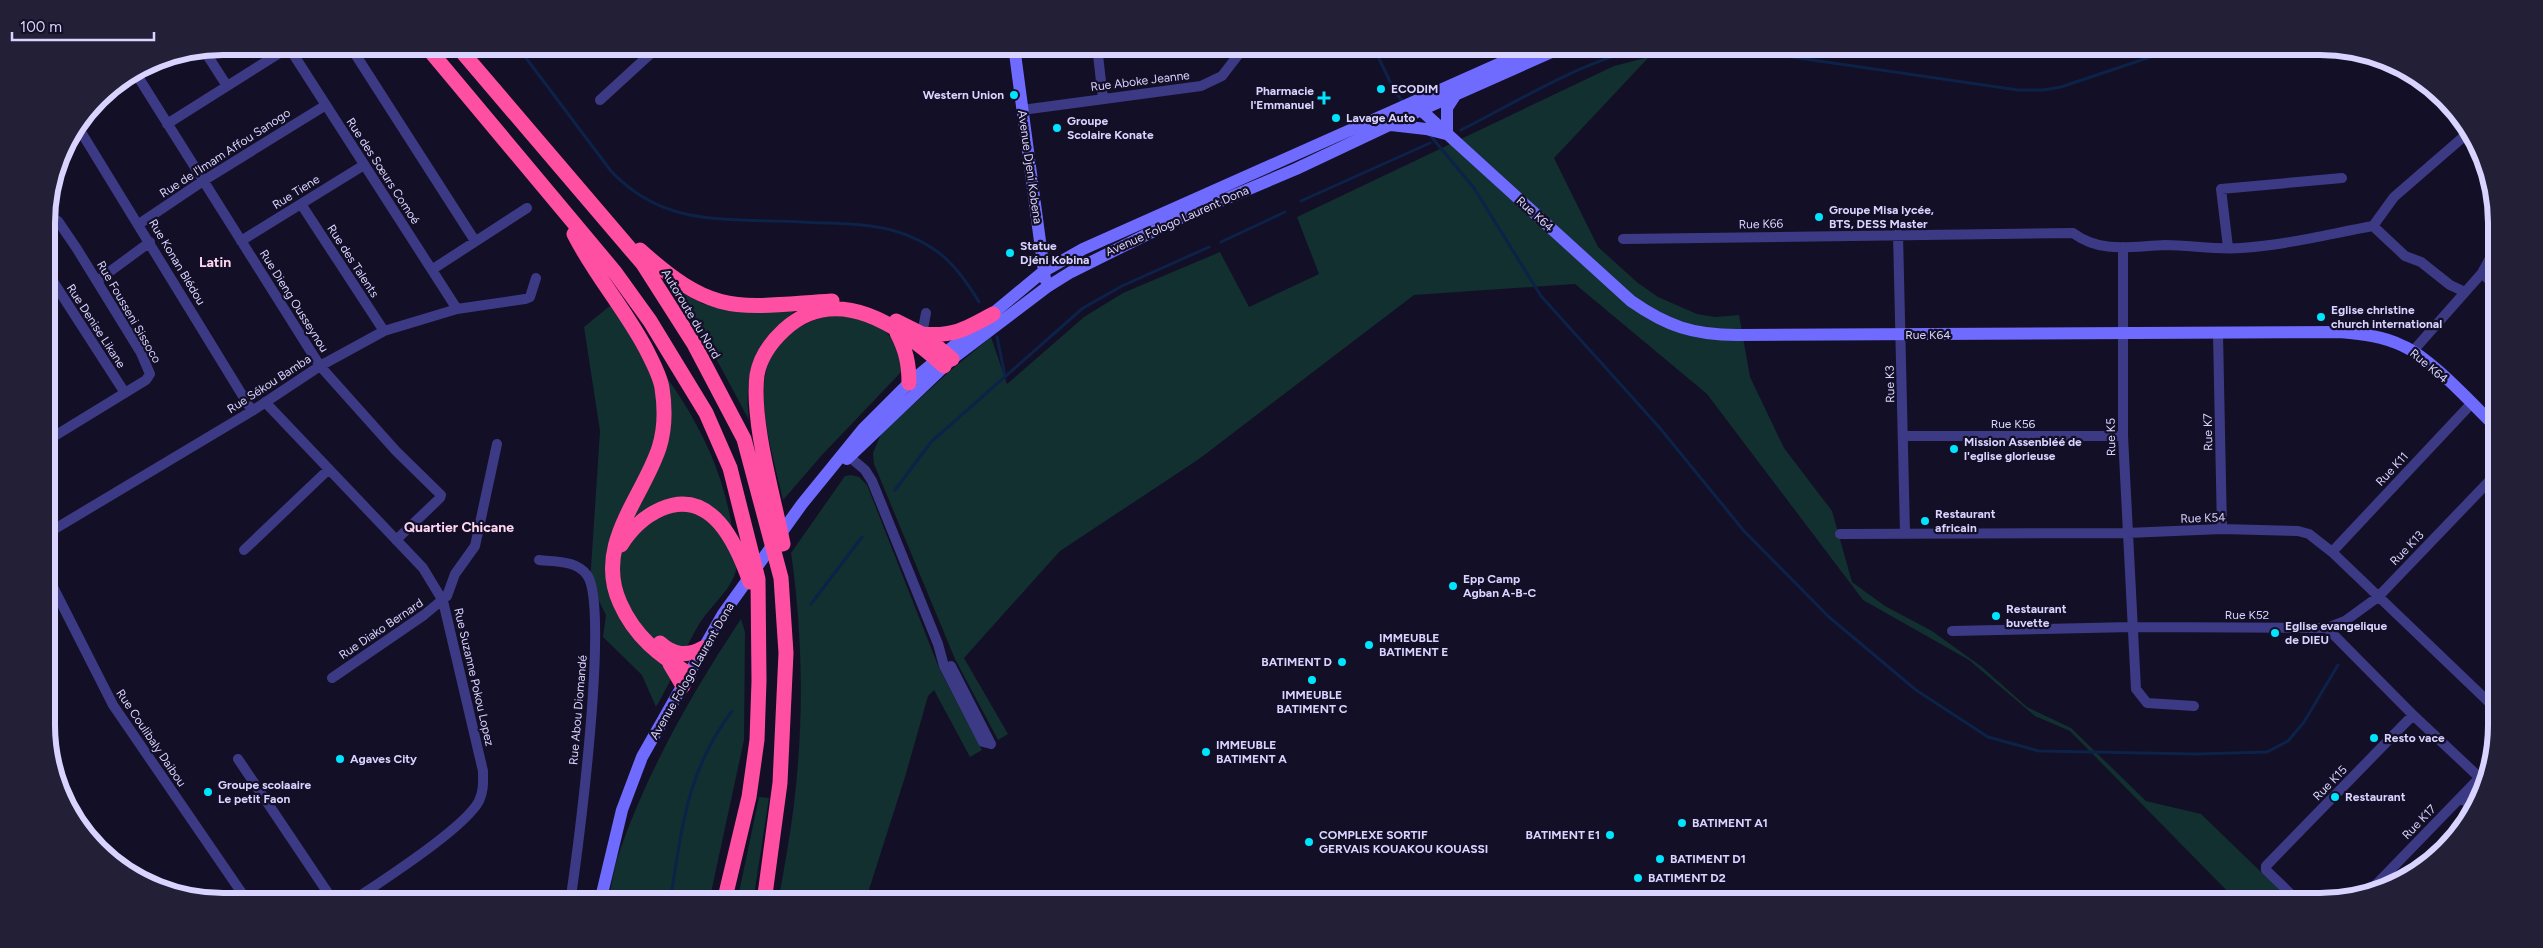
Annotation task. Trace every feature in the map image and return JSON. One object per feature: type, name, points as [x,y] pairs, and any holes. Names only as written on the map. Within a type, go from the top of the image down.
[{"type":"highway","points":[[434,55],[614,271],[650,321],[706,413],[730,468],[758,579],[760,612],[757,740],[749,797],[726,893]]},
{"type":"highway","name":"Autoroute du Nord","points":[[465,55],[643,264],[694,344],[744,439],[781,578],[786,653],[780,783],[765,893]]},
{"type":"highway","points":[[563,212],[580,246],[635,329],[662,386],[664,415],[659,447],[614,544],[611,563],[612,580],[624,612],[644,641],[670,657],[688,654],[703,648]]},
{"type":"highway","points":[[612,228],[674,279],[708,299],[744,306],[846,301],[867,306],[922,334],[939,336],[955,333],[992,314]]},
{"type":"highway","points":[[781,578],[784,551],[756,403],[757,373],[762,358],[777,336],[790,324],[820,310],[839,308],[854,310],[874,316],[944,359]]},
{"type":"highway","points":[[895,330],[905,348],[909,364],[909,383]]},
{"type":"highway","points":[[922,334],[944,359]]},
{"type":"highway","points":[[689,675],[648,632],[626,598],[618,564],[621,547],[631,530],[656,511],[667,507],[692,505],[704,510],[730,536],[741,556],[760,612]]},
{"type":"main road","name":"Avenue Djeni Kobena","points":[[1015,55],[1046,287]]},
{"type":"main road","name":"Avenue Fologo Laurent Dona","points":[[602,893],[622,810],[642,757],[724,614],[802,504],[834,466],[992,314],[1044,272],[1098,241],[1418,105],[1521,55]]},
{"type":"main road","name":"Avenue Fologo Laurent Dona","points":[[847,454],[909,383],[1046,287],[1137,238],[1296,169],[1389,125],[1418,105],[1456,94],[1545,55]]},
{"type":"main road","points":[[1389,125],[1426,128],[1447,134],[1447,108],[1456,94]]},
{"type":"main road","name":"Rue K64","points":[[1418,105],[1447,134],[1631,301],[1651,315],[1673,326],[1710,335],[2362,334],[2382,338],[2413,351],[2488,420]]},
{"type":"street","points":[[166,124],[275,55]]},
{"type":"street","name":"Rue des Sœurs Comoé","points":[[293,55],[433,268],[457,309]]},
{"type":"street","points":[[356,55],[475,241]]},
{"type":"street","points":[[600,100],[649,55]]},
{"type":"street","points":[[1098,55],[1103,99]]},
{"type":"street","name":"Rue Aboke Jeanne","points":[[1022,110],[1206,84],[1222,76],[1238,55]]},
{"type":"street","points":[[207,56],[226,86]]},
{"type":"street","name":"Rue Dieng Ousseynou","points":[[138,77],[320,366],[396,451],[440,495],[440,498],[396,540]]},
{"type":"street","name":"Rue de l'Imam Affou Sanogo","points":[[140,224],[203,181],[326,105]]},
{"type":"street","name":"Rue Konan Blédou","points":[[81,132],[140,224],[252,411]]},
{"type":"street","points":[[2464,136],[2394,197],[2373,226],[2405,256],[2422,262],[2450,285],[2465,292]]},
{"type":"street","name":"Rue Tiene","points":[[241,241],[364,165]]},
{"type":"street","points":[[2228,247],[2221,189],[2342,178]]},
{"type":"street","name":"Rue des Talents","points":[[301,204],[384,331]]},
{"type":"street","points":[[433,268],[527,208]]},
{"type":"street","name":"Rue Fousseni Sissoco","points":[[55,220],[58,221],[97,281],[149,369],[150,374],[146,380],[55,436]]},
{"type":"street","name":"Rue K66","points":[[1623,239],[2073,233],[2086,243],[2111,248],[2166,245],[2239,249],[2310,240],[2373,226]]},
{"type":"street","name":"Rue K3","points":[[1898,234],[1905,532]]},
{"type":"street","points":[[97,281],[150,242]]},
{"type":"street","name":"Rue K5","points":[[2123,247],[2123,436],[2136,689],[2141,698],[2147,702],[2158,705],[2194,706]]},
{"type":"street","points":[[2413,351],[2482,273],[2488,262]]},
{"type":"street","points":[[2482,273],[2488,279]]},
{"type":"street","name":"Rue Sékou Bamba","points":[[55,529],[252,411],[320,366],[384,331],[457,309],[525,299],[530,296],[536,278]]},
{"type":"street","name":"Rue Denise Likane","points":[[55,284],[125,393]]},
{"type":"street","points":[[922,334],[926,313]]},
{"type":"street","name":"Rue K7","points":[[2218,334],[2222,529]]},
{"type":"street","name":"Rue Suzanne Pokou Lopez","points":[[265,402],[423,568],[443,601],[483,770],[484,789],[478,803],[461,820],[414,858],[364,893]]},
{"type":"street","name":"Rue K11","points":[[2332,552],[2471,404]]},
{"type":"street","name":"Rue K56","points":[[1903,436],[2123,436]]},
{"type":"street","points":[[443,601],[456,574],[475,546],[497,444]]},
{"type":"street","points":[[847,454],[865,470],[872,481],[938,644],[944,666],[983,742],[991,744],[990,738],[938,644]]},
{"type":"street","points":[[244,550],[329,469]]},
{"type":"street","name":"Rue K13","points":[[2327,628],[2345,621],[2378,597],[2488,482]]},
{"type":"street","name":"Rue K54","points":[[1840,534],[1905,532],[2127,533],[2222,529],[2303,532],[2332,552],[2488,701]]},
{"type":"street","name":"Rue Abou Diomandé","points":[[539,560],[572,563],[582,568],[589,577],[596,613],[594,680],[580,826],[571,893]]},
{"type":"street","name":"Rue Coulibaly Daibou","points":[[55,591],[112,705],[242,893]]},
{"type":"street","name":"Rue Diako Bernard","points":[[332,678],[443,601]]},
{"type":"street","name":"Rue K52","points":[[1952,631],[2132,627],[2327,628]]},
{"type":"street","points":[[2327,628],[2413,715],[2479,777]]},
{"type":"street","name":"Rue K15","points":[[2290,893],[2266,868],[2413,715]]},
{"type":"street","points":[[238,759],[328,893]]},
{"type":"street","name":"Rue K17","points":[[2377,883],[2479,779]]},
{"type":"street","points":[[2461,797],[2469,804]]},
{"type":"green space","points":[[1649,57],[1554,158],[1598,247],[1638,283],[1658,297],[1697,314],[1715,317],[1739,315],[1750,377],[1784,448],[1832,511],[1852,582],[1885,606],[1932,631],[1982,667],[2027,707],[2071,728],[2146,801],[2201,814],[2283,893],[2229,893],[2070,731],[2035,716],[1969,660],[1863,600],[1707,394],[1575,284],[1414,295],[1199,459],[1060,551],[964,658],[1008,734],[998,740],[955,659],[874,464],[873,453],[881,434],[950,371],[991,337],[1007,384],[1084,317],[1123,293],[1220,252],[1249,307],[1319,274],[1297,217],[1614,66]]},
{"type":"green space","points":[[670,286],[703,304],[733,310],[795,310],[762,344],[753,362],[749,381],[749,420],[704,336]]},
{"type":"green space","points":[[611,305],[672,384],[705,440],[727,502],[737,557],[736,570],[730,585],[698,626],[656,707],[642,675],[603,637],[606,615],[590,583],[600,431],[584,327]]},
{"type":"green space","points":[[839,314],[865,319],[883,329],[895,345],[903,370],[822,455],[783,500],[769,442],[765,413],[764,386],[769,361],[782,340],[805,324]]},
{"type":"green space","points":[[845,476],[859,477],[867,485],[939,668],[982,750],[970,757],[934,690],[928,696],[905,777],[868,893],[780,893],[792,816],[801,710],[798,615],[791,553]]},
{"type":"green space","points":[[741,619],[745,632],[744,740],[711,893],[610,893],[618,856],[644,789],[673,731]]},
{"type":"green space","points":[[759,797],[769,798],[754,893],[739,893]]},
{"type":"waterway","points":[[524,55],[611,171],[647,200],[686,214],[706,217],[857,224],[896,231],[920,241],[939,253],[964,279],[979,302]]},
{"type":"waterway","points":[[1377,55],[1395,92],[1403,102]]},
{"type":"waterway","points":[[1461,130],[1557,80],[1617,55]]},
{"type":"waterway","points":[[1778,55],[2018,90],[2043,90],[2061,87],[2156,55]]},
{"type":"waterway","points":[[1429,134],[1474,188],[1541,296],[1659,427],[1744,531],[1829,617],[1916,690],[1988,737],[2039,751],[2197,754],[2267,752],[2288,741],[2304,722],[2338,665]]},
{"type":"waterway","points":[[1301,201],[1430,143]]},
{"type":"waterway","points":[[1221,242],[1285,212]]},
{"type":"waterway","points":[[895,490],[931,442],[1083,308],[1122,286],[1209,247]]},
{"type":"waterway","points":[[997,337],[1005,376]]},
{"type":"waterway","points":[[811,604],[862,537]]},
{"type":"waterway","points":[[671,893],[678,850],[695,779],[705,756],[732,711]]},
{"type":"place","name":"ECODIM","points":[[1381,89]]},
{"type":"place","name":"Western Union","points":[[1014,95]]},
{"type":"place","name":"Pharmacie l'Emmanuel","points":[[1324,98]]},
{"type":"place","name":"Lavage Auto","points":[[1336,118]]},
{"type":"place","name":"Groupe Scolaire Konate","points":[[1057,128]]},
{"type":"place","name":"Groupe Misa lycée, BTS, DESS Master","points":[[1819,217]]},
{"type":"place","name":"Statue Djéni Kobina","points":[[1010,253]]},
{"type":"place","name":"Eglise christine church international","points":[[2321,317]]},
{"type":"place","name":"Mission Assenbléé de l'eglise glorieuse","points":[[1954,449]]},
{"type":"place","name":"Restaurant africain","points":[[1925,521]]},
{"type":"place","name":"Epp Camp Agban A-B-C","points":[[1453,586]]},
{"type":"place","name":"Restaurant buvette","points":[[1996,616]]},
{"type":"place","name":"Eglise evangelique de DIEU","points":[[2275,633]]},
{"type":"place","name":"IMMEUBLE BATIMENT E","points":[[1369,645]]},
{"type":"place","name":"BATIMENT D","points":[[1342,662]]},
{"type":"place","name":"IMMEUBLE BATIMENT C","points":[[1312,680]]},
{"type":"place","name":"Resto vace","points":[[2374,738]]},
{"type":"place","name":"IMMEUBLE BATIMENT A","points":[[1206,752]]},
{"type":"place","name":"Agaves City","points":[[340,759]]},
{"type":"place","name":"Groupe scolaaire Le petit Faon","points":[[208,792]]},
{"type":"place","name":"Restaurant","points":[[2335,797]]},
{"type":"place","name":"BATIMENT A1","points":[[1682,823]]},
{"type":"place","name":"BATIMENT E1","points":[[1610,835]]},
{"type":"place","name":"COMPLEXE SORTIF GERVAIS KOUAKOU KOUASSI","points":[[1309,842]]},
{"type":"place","name":"BATIMENT D1","points":[[1660,859]]},
{"type":"place","name":"BATIMENT D2","points":[[1638,878]]},
{"type":"district","name":"Latin","points":[[215,262]]},
{"type":"district","name":"Quartier Chicane","points":[[459,527]]}]
